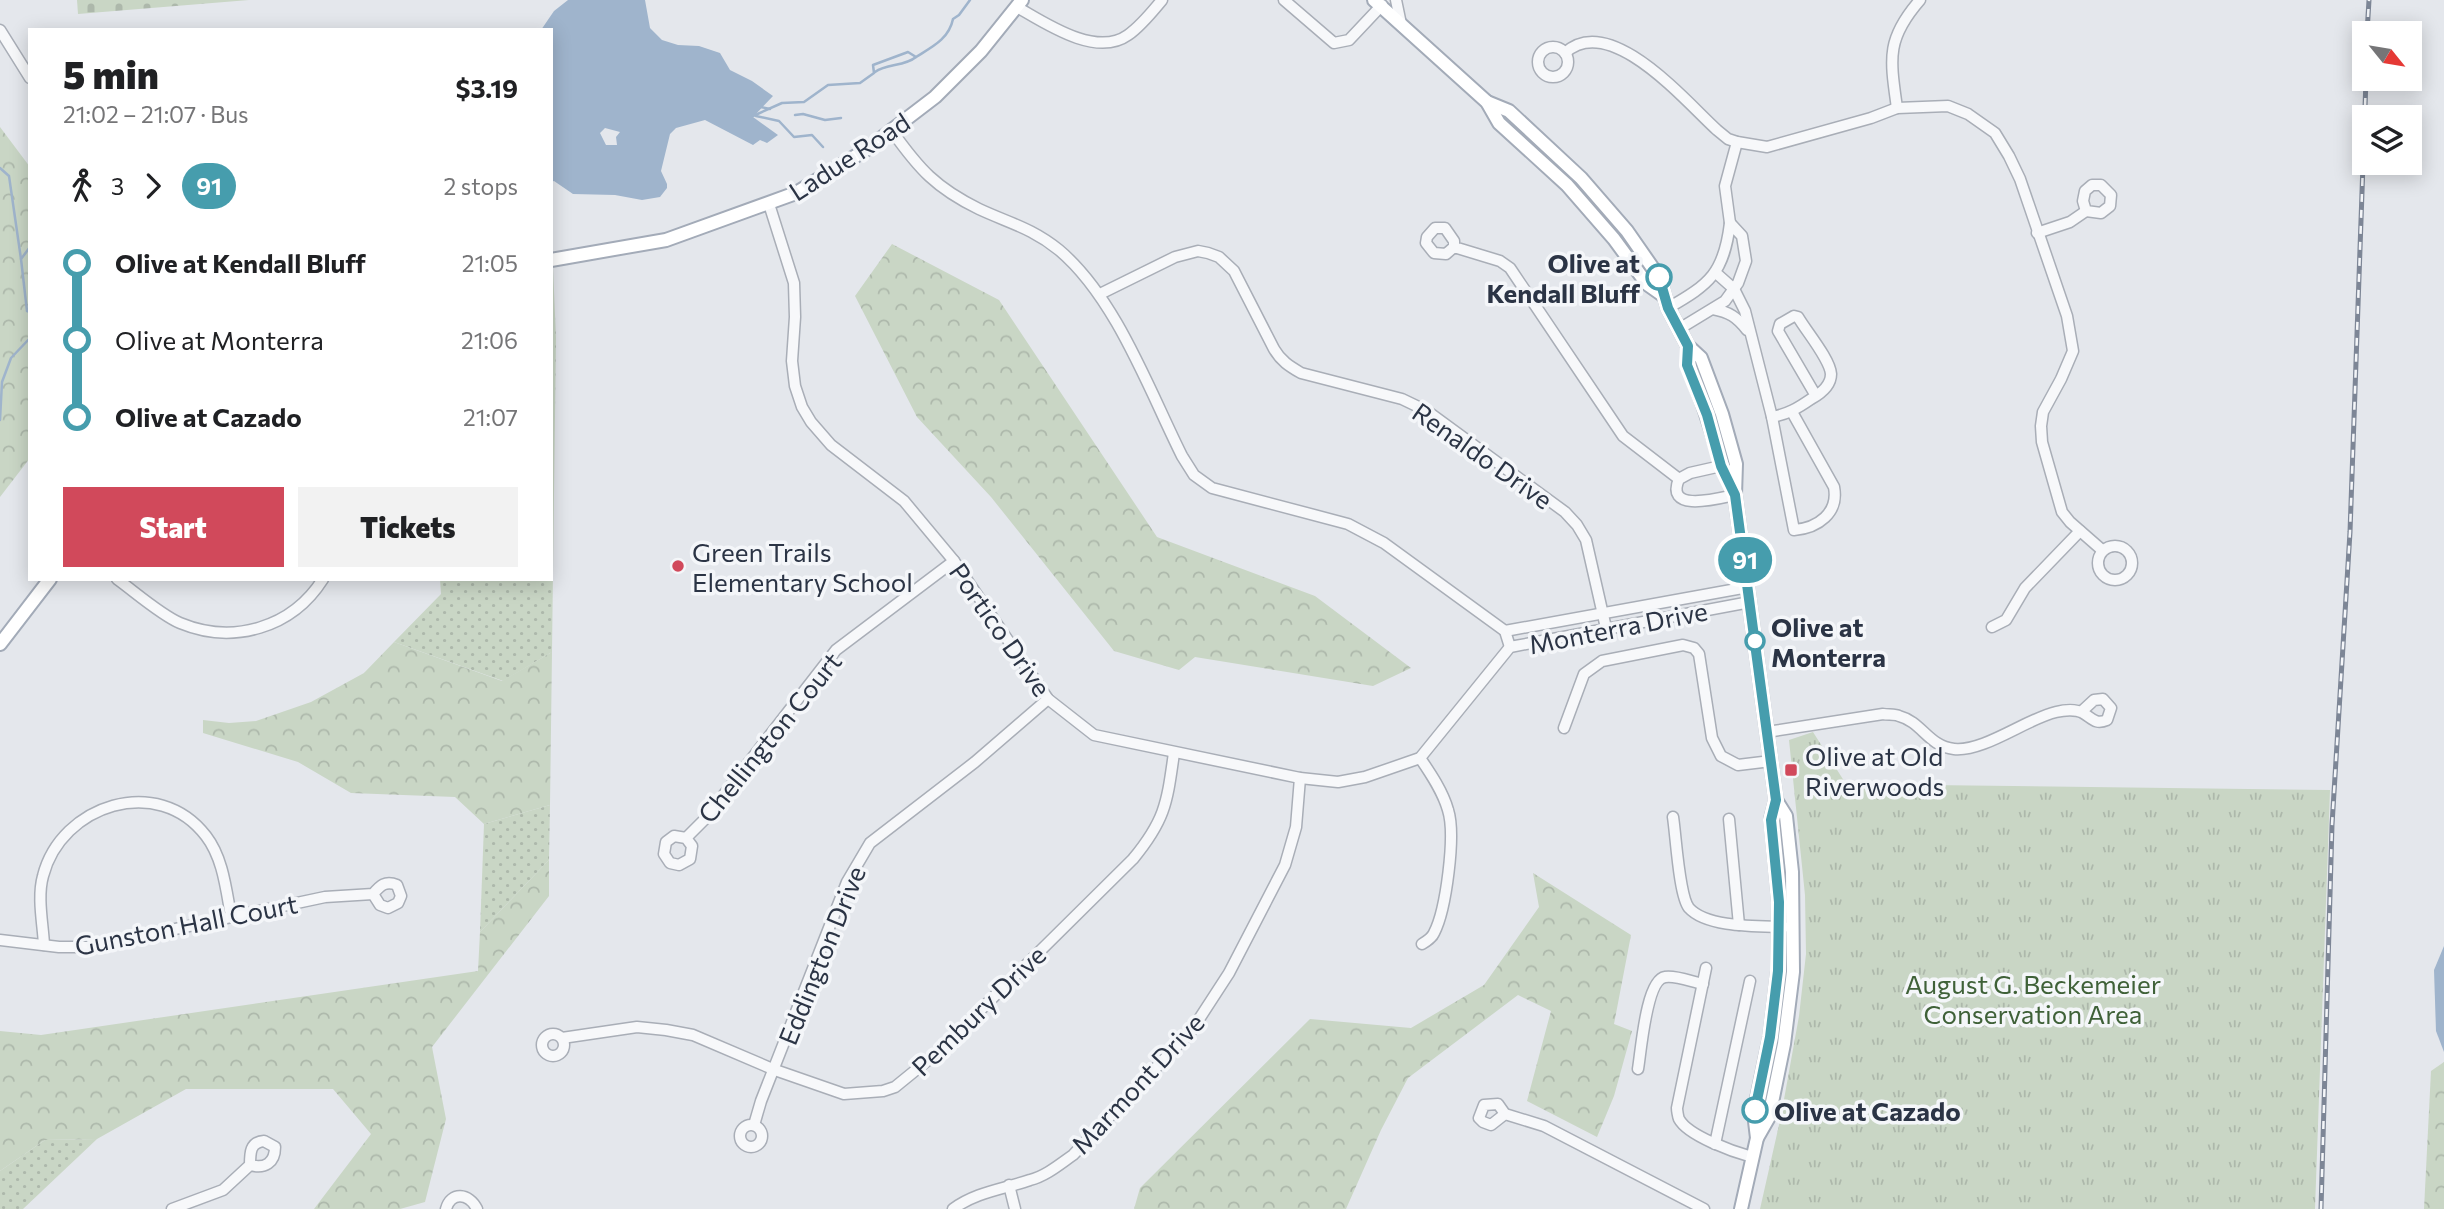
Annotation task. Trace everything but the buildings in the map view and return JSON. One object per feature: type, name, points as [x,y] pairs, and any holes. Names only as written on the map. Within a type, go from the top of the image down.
[{"type":"main road","points":[[1378,2],[1487,102],[1499,123],[1567,185],[1614,239],[1647,284],[1666,302],[1688,346],[1701,358],[1725,423],[1736,464],[1735,495],[1776,800],[1771,820],[1779,927],[1774,1005],[1754,1113],[1757,1138]]},
{"type":"main road","name":"Ladue Road","points":[[553,260],[666,240],[796,193],[892,131],[935,97],[981,51],[1019,3]]},
{"type":"main road","points":[[1688,346],[1687,365],[1707,415],[1721,466],[1735,495]]},
{"type":"main road","points":[[0,644],[48,581]]},
{"type":"main road","points":[[1741,1209],[1757,1138],[1769,1117],[1784,1044],[1793,972],[1792,872],[1786,816],[1776,800]]},
{"type":"street","points":[[1019,3],[1072,36],[1105,42],[1126,37],[1162,0]]},
{"type":"street","points":[[1284,0],[1334,43],[1349,40],[1378,2]]},
{"type":"street","points":[[1396,0],[1401,24]]},
{"type":"street","points":[[1896,108],[1893,78],[1895,36],[1920,0]]},
{"type":"street","points":[[0,30],[28,75]]},
{"type":"street","points":[[1565,53],[1572,46],[1581,44],[1601,43],[1624,50],[1639,58],[1728,139],[1737,142],[1767,147],[1871,118],[1896,108],[1948,106],[1968,114],[1995,133],[2020,179],[2067,316],[2073,351],[2043,412],[2042,442],[2062,512],[2102,550]]},
{"type":"street","points":[[892,131],[927,176],[962,201],[1023,226],[1044,239],[1061,252],[1100,294],[1115,319],[1186,466],[1194,475],[1212,488],[1348,524],[1384,543],[1505,631],[1510,647]]},
{"type":"street","points":[[1666,302],[1694,293],[1716,273],[1727,249],[1730,223],[1725,186],[1737,142]]},
{"type":"street","name":"Portico Drive","points":[[769,204],[794,283],[792,361],[795,386],[802,407],[831,445],[904,502],[954,561],[1048,699],[1094,735],[1300,778],[1338,782],[1365,777],[1420,758]]},
{"type":"street","points":[[2037,233],[2070,222],[2086,211]]},
{"type":"street","points":[[1679,329],[1725,301],[1734,289],[1746,261],[1742,236],[1730,223]]},
{"type":"street","points":[[1454,247],[1500,261],[1510,268],[1623,436],[1679,479]]},
{"type":"street","name":"Renaldo Drive","points":[[1100,294],[1186,253],[1198,251],[1219,257],[1234,271],[1274,349],[1288,366],[1301,373],[1402,399],[1427,411],[1564,512],[1586,540],[1605,628]]},
{"type":"street","points":[[1716,273],[1734,289],[1745,312],[1772,417],[1794,530],[1829,516],[1836,495],[1792,412]]},
{"type":"street","points":[[1713,309],[1735,316],[1750,333]]},
{"type":"street","points":[[1772,417],[1792,412],[1816,396],[1829,382],[1831,374],[1828,364],[1798,317],[1794,316],[1780,324],[1778,331],[1816,396]]},
{"type":"street","points":[[1679,479],[1690,473],[1721,466]]},
{"type":"street","points":[[1679,479],[1677,490],[1686,501],[1735,495]]},
{"type":"street","points":[[1992,627],[2006,620],[2025,588],[2080,531]]},
{"type":"street","name":"Chellington Court","points":[[686,838],[705,819],[836,650],[954,561]]},
{"type":"street","points":[[120,581],[178,622],[210,632],[265,627],[292,613],[315,592],[322,581]]},
{"type":"street","name":"Monterra Drive","points":[[1505,631],[1748,587]]},
{"type":"street","name":"Monterra Drive","points":[[1420,758],[1510,647],[1750,602]]},
{"type":"street","points":[[1564,728],[1584,674],[1602,661],[1683,645],[1694,648],[1699,654],[1712,738],[1721,756],[1738,765],[1771,761]]},
{"type":"street","name":"Eddington Drive","points":[[754,1125],[761,1101],[848,883],[870,843],[975,762],[1048,699]]},
{"type":"street","points":[[1767,732],[1883,714],[1901,716],[1918,726],[1932,741],[1956,750],[1984,743],[2056,712],[2081,712]]},
{"type":"street","name":"Pembury Drive","points":[[562,1038],[637,1027],[666,1030],[693,1035],[775,1070],[844,1094],[883,1091],[895,1087],[939,1052],[1133,859],[1158,825],[1167,802],[1174,753]]},
{"type":"street","points":[[1420,758],[1444,800],[1450,821],[1448,868],[1440,916],[1433,936],[1422,944]]},
{"type":"street","name":"Marmont Drive","points":[[953,1209],[979,1195],[1032,1180],[1073,1155],[1192,1030],[1228,973],[1284,865],[1296,827],[1300,778]]},
{"type":"street","points":[[44,945],[41,891],[48,859],[73,825],[88,814],[125,803],[147,802],[169,808],[192,821],[206,836],[221,864],[232,916]]},
{"type":"street","points":[[1673,817],[1683,895],[1688,907],[1697,915],[1714,921],[1794,927]]},
{"type":"street","points":[[1729,819],[1740,925]]},
{"type":"street","name":"Gunston Hall Court","points":[[0,940],[92,947],[325,897],[373,894]]},
{"type":"street","points":[[1706,968],[1677,1108],[1678,1118],[1715,1144],[1752,1157]]},
{"type":"street","points":[[1638,1069],[1649,998],[1657,981],[1669,977],[1703,984]]},
{"type":"street","points":[[1715,1144],[1750,981]]},
{"type":"street","points":[[1505,1114],[1544,1126],[1704,1209]]},
{"type":"street","points":[[172,1209],[222,1190],[250,1164]]},
{"type":"street","points":[[1009,1185],[1015,1209]]},
{"type":"street","points":[[446,1209],[454,1196],[467,1198],[477,1209]]},
{"type":"green space","points":[[77,0],[249,0],[78,14]]},
{"type":"green space","points":[[0,127],[28,164],[28,461],[0,497]]},
{"type":"green space","points":[[892,244],[999,300],[1157,537],[1315,596],[1411,668],[1373,686],[1195,657],[1179,670],[1114,651],[991,497],[917,417],[855,296]]},
{"type":"green space","points":[[553,267],[556,338],[553,574]]},
{"type":"green space","points":[[440,581],[553,581],[552,652],[503,681],[394,642],[441,594]]},
{"type":"green space","points":[[394,642],[502,681],[552,652],[550,805],[484,824],[455,797],[351,793],[298,762],[203,733],[203,720],[229,723],[256,721],[311,702],[364,673]]},
{"type":"green space","name":"August G. Beckemeier Conservation Area","points":[[1813,732],[1846,784],[2330,790],[2315,1209],[1760,1209],[1781,1116],[1799,1016],[1806,954],[1805,895],[1789,740]]},
{"type":"green space","points":[[550,805],[549,860],[480,932],[484,824]]},
{"type":"green space","points":[[549,860],[549,896],[432,1047],[446,1119],[425,1202],[400,1209],[314,1209],[371,1134],[333,1089],[186,1089],[97,1139],[45,1140],[0,1171],[0,1031],[41,1035],[478,971],[480,932]]},
{"type":"green space","points":[[1533,873],[1631,935],[1614,1024],[1632,1031],[1614,1096],[1597,1137],[1527,1101],[1551,1011],[1518,995],[1408,1078],[1381,1130],[1346,1209],[1134,1209],[1140,1188],[1310,1019],[1411,1028],[1484,985],[1539,907]]},
{"type":"green space","points":[[2444,1062],[2444,1209],[2424,1209],[2431,1071]]},
{"type":"green space","points":[[97,1139],[23,1209],[0,1209],[0,1171],[45,1140]]},
{"type":"water","points":[[568,0],[645,0],[650,28],[662,40],[678,45],[699,46],[720,53],[730,70],[773,96],[753,117],[778,135],[767,143],[760,140],[753,145],[705,120],[676,128],[670,134],[661,171],[667,188],[660,197],[642,200],[615,195],[573,194],[553,181],[553,28],[542,28],[554,11]],"holes":[[[605,128],[620,132],[616,137],[617,145],[606,145],[600,133]]]},
{"type":"water","points":[[2444,946],[2444,1052],[2436,1031],[2434,970]]},
{"type":"waterway","points":[[753,116],[782,103],[804,102],[828,85],[860,83],[874,73],[873,65],[908,52],[916,57],[944,37],[953,19],[970,0]]},
{"type":"waterway","points":[[875,72],[916,57]]},
{"type":"waterway","points":[[761,107],[770,109]]},
{"type":"waterway","points":[[795,115],[803,114],[825,120],[841,118]]},
{"type":"waterway","points":[[756,116],[779,121],[794,137],[812,135],[823,147]]},
{"type":"waterway","points":[[0,168],[9,176],[21,259]]},
{"type":"waterway","points":[[28,250],[21,259],[28,311]]},
{"type":"waterway","points":[[0,420],[2,382],[11,358],[28,340]]},
{"type":"railway","points":[[2368,21],[2369,0]]},
{"type":"railway","points":[[2321,1209],[2332,825],[2350,532],[2366,91]]},
{"type":"bus line","name":"91","points":[[1659,277],[1668,308],[1688,346],[1687,365],[1707,415],[1721,466],[1735,495],[1776,800],[1771,820],[1779,902],[1778,971],[1770,1037],[1755,1110]]},
{"type":"place","name":"Olive at Kendall Bluff","points":[[1659,277]]},
{"type":"place","name":"Green Trails Elementary School","points":[[678,566]]},
{"type":"place","name":"Olive at Monterra","points":[[1755,641]]},
{"type":"place","name":"Olive at Old Riverwoods","points":[[1791,770]]},
{"type":"place","name":"Olive at Cazado","points":[[1755,1110]]}]
